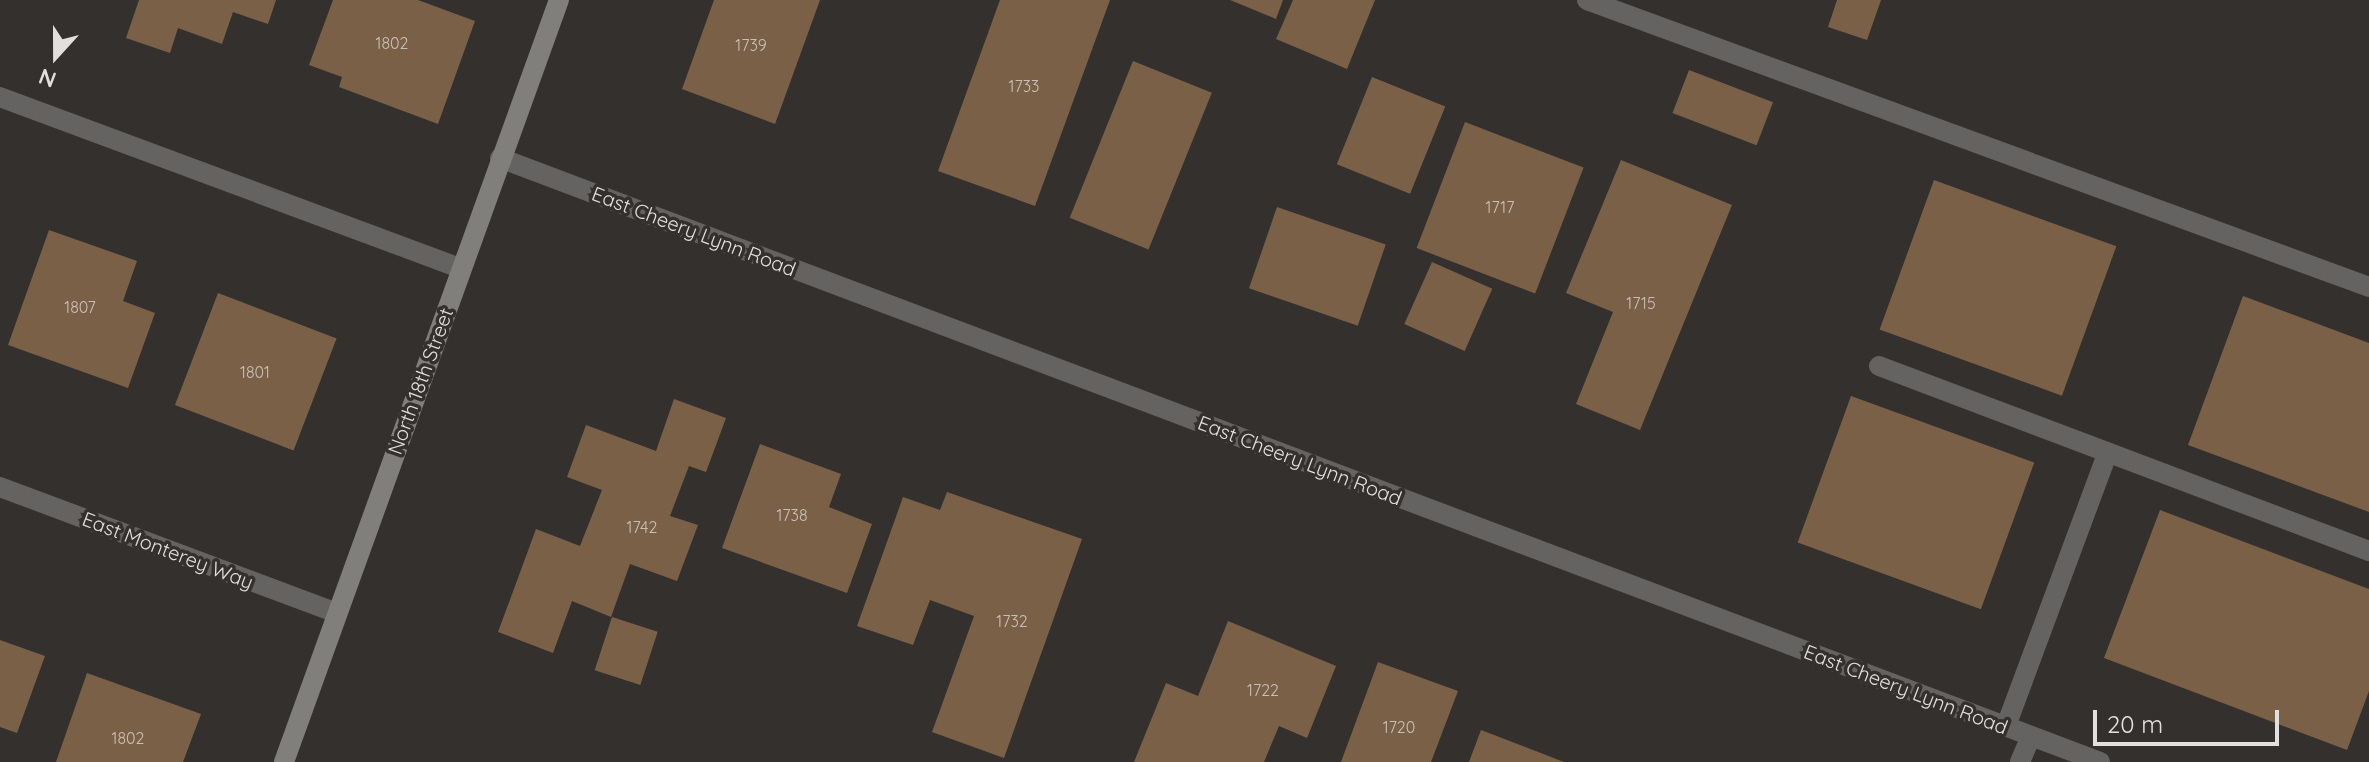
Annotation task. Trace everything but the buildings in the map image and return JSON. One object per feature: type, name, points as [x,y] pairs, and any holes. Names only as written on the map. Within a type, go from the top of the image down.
[{"type":"street","name":"North 18th Street","points":[[284,762],[459,268],[559,0]]},
{"type":"street","points":[[1587,0],[2369,287]]},
{"type":"street","points":[[0,97],[459,268]]},
{"type":"street","name":"East Cheery Lynn Road","points":[[500,158],[2100,762]]},
{"type":"street","points":[[1879,366],[2369,551]]},
{"type":"street","points":[[2006,726],[2108,452]]},
{"type":"street","name":"East Monterey Way","points":[[0,487],[337,613]]},
{"type":"street","points":[[2020,762],[2031,736]]}]
